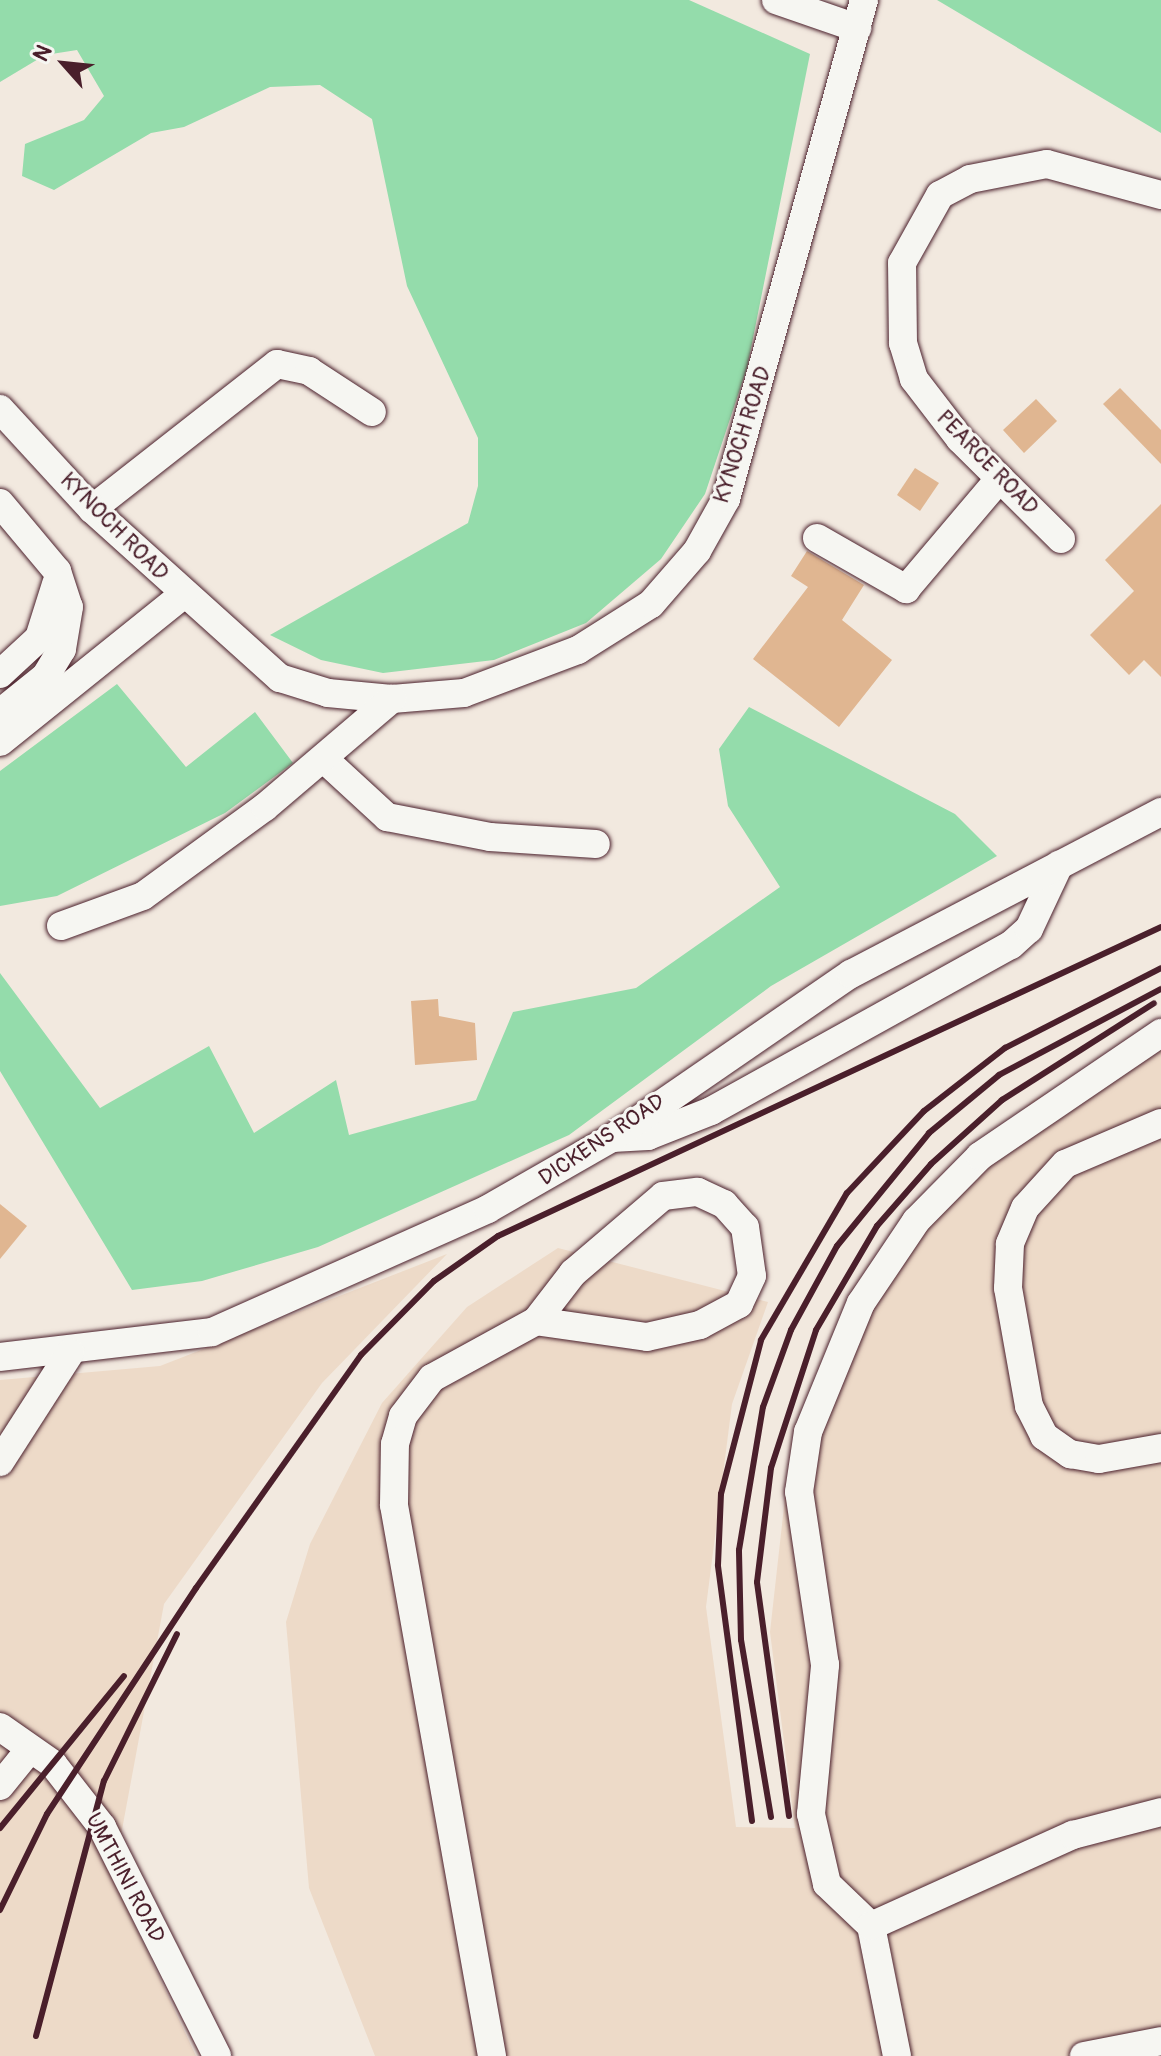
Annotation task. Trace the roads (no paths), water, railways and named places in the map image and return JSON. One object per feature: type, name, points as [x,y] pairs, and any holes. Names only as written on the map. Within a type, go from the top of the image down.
[{"type":"street","points":[[776,0],[857,28]]},
{"type":"street","name":"KYNOCH ROAD","points":[[0,409],[92,509],[183,595],[280,678],[328,693],[392,699],[464,693],[578,650],[651,604],[697,551],[744,446],[864,0]]},
{"type":"street","name":"PEARCE ROAD","points":[[1061,539],[933,407],[903,343],[902,263],[922,218],[940,195],[970,179],[1047,164],[1161,195]]},
{"type":"street","points":[[92,509],[277,364],[309,371],[372,412]]},
{"type":"street","points":[[817,538],[906,589],[1000,478]]},
{"type":"street","points":[[0,503],[57,571],[69,607],[62,649],[46,676],[0,713]]},
{"type":"street","points":[[0,674],[39,638],[53,610],[57,571]]},
{"type":"street","points":[[0,742],[183,595]]},
{"type":"street","points":[[61,926],[143,896],[324,759],[392,699]]},
{"type":"street","points":[[324,759],[387,817],[490,837],[596,844]]},
{"type":"street","name":"DICKENS ROAD","points":[[0,1357],[70,1353],[212,1332],[271,1310],[488,1209],[612,1138],[851,974],[1161,812]]},
{"type":"street","points":[[612,1138],[648,1136],[711,1111],[1011,945],[1029,929],[1059,865]]},
{"type":"street","points":[[897,2056],[871,1926],[827,1884],[811,1814],[825,1665],[799,1492],[808,1432],[861,1303],[916,1221],[980,1156],[1161,1033]]},
{"type":"street","points":[[1161,1123],[1065,1164],[1025,1208],[1010,1244],[1008,1288],[1029,1406],[1044,1436],[1070,1454],[1099,1459],[1161,1448]]},
{"type":"street","points":[[492,2056],[390,1470],[403,1416],[432,1378],[536,1321],[573,1273],[663,1196],[698,1192],[724,1204],[745,1227],[752,1276],[739,1304],[700,1325],[647,1337],[536,1321]]},
{"type":"street","points":[[0,1462],[70,1353]]},
{"type":"street","name":"UMTHINI ROAD","points":[[0,1727],[60,1772],[102,1827],[217,2056]]},
{"type":"street","points":[[0,1786],[30,1749]]},
{"type":"street","points":[[871,1926],[1073,1835],[1161,1812]]},
{"type":"street","points":[[1084,2056],[1161,2041]]},
{"type":"railway","points":[[0,1910],[47,1814],[196,1588],[361,1355],[434,1281],[498,1236],[1161,927]]},
{"type":"railway","points":[[752,1821],[718,1565],[721,1494],[761,1340],[847,1193],[924,1111],[1005,1048],[1161,968]]},
{"type":"railway","points":[[771,1817],[741,1640],[739,1550],[763,1407],[791,1330],[837,1246],[929,1133],[999,1075],[1161,989]]},
{"type":"railway","points":[[789,1816],[757,1582],[771,1468],[816,1330],[877,1226],[931,1164],[1002,1100],[1154,1003]]},
{"type":"railway","points":[[36,2036],[104,1781],[177,1634]]},
{"type":"railway","points":[[0,1828],[124,1676]]}]
